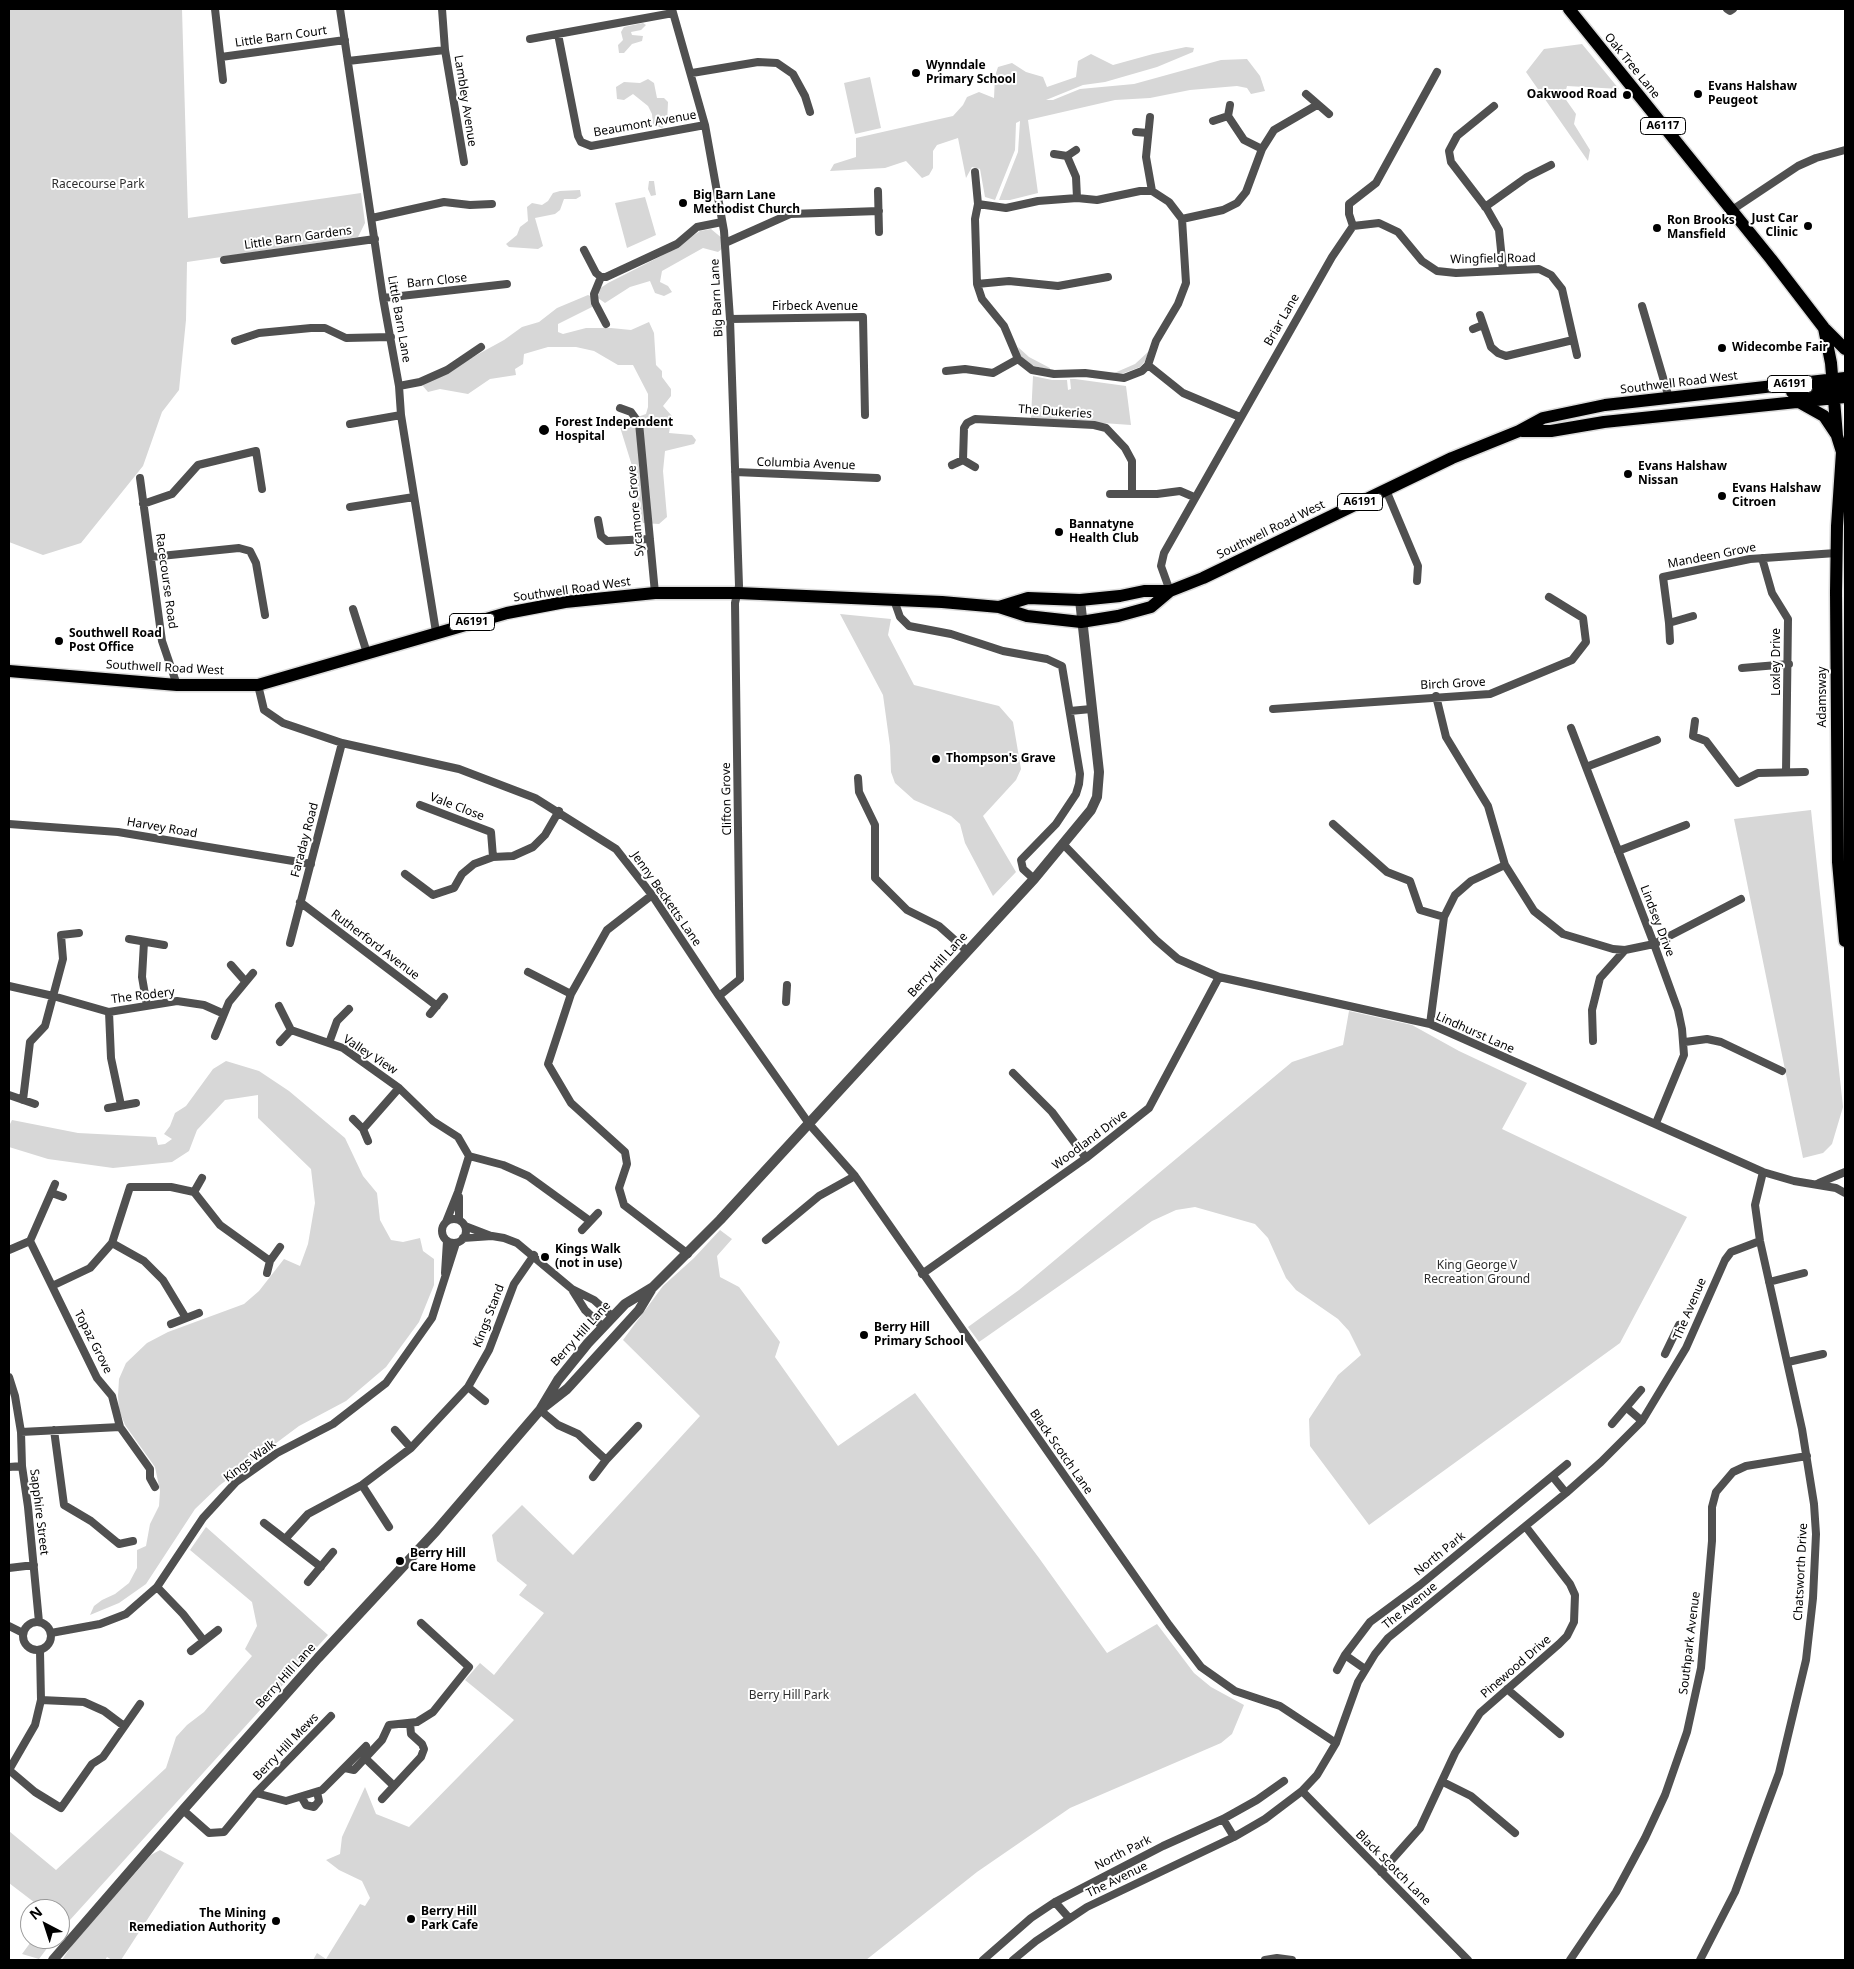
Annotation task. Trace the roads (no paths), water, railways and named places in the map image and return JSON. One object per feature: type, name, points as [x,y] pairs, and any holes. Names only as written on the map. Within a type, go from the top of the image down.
[{"type":"main road","name":"Oak Tree Lane","points":[[1568,9],[1732,210],[1824,328],[1843,346]]},
{"type":"main road","name":"Oak Tree Lane","points":[[1824,328],[1840,388]]},
{"type":"main road","name":"Southwell Road West","points":[[9,671],[177,685],[258,685],[506,613],[565,602],[654,593],[738,593],[999,607],[1027,616],[1081,622],[1118,616],[1151,607],[1170,591],[1203,578],[1452,458],[1519,431],[1544,418],[1605,406],[1747,389],[1840,388]]},
{"type":"main road","name":"Southwell Road West","points":[[1519,431],[1551,431],[1604,422],[1799,402],[1840,388]]},
{"type":"main road","name":"Adamsway","points":[[1840,388],[1842,444],[1836,553],[1838,862],[1845,941]]},
{"type":"main road","points":[[1799,402],[1824,416],[1842,444]]},
{"type":"main road","name":"Southwell Road West","points":[[999,607],[1028,598],[1080,600],[1120,596],[1144,590],[1170,591]]},
{"type":"street","name":"Little Barn Court","points":[[215,9],[223,80]]},
{"type":"street","name":"Little Barn Lane","points":[[340,9],[383,298],[399,386],[401,415],[436,632]]},
{"type":"street","points":[[442,9],[445,50]]},
{"type":"street","points":[[1727,9],[1730,11],[1733,9]]},
{"type":"street","points":[[530,39],[672,11]]},
{"type":"street","name":"Big Barn Lane","points":[[672,11],[692,73],[705,125],[725,243],[730,319],[738,593]]},
{"type":"street","name":"Beaumont Avenue","points":[[558,34],[581,142],[591,146],[705,125]]},
{"type":"street","name":"Little Barn Court","points":[[221,57],[345,40]]},
{"type":"street","name":"Lambley Avenue","points":[[348,61],[445,50],[464,162]]},
{"type":"street","points":[[692,73],[758,62],[777,63],[793,74],[806,96],[810,112]]},
{"type":"street","points":[[1353,226],[1348,214],[1349,204],[1376,183],[1437,72]]},
{"type":"street","points":[[1306,94],[1316,105],[1329,114]]},
{"type":"street","points":[[1230,104],[1228,116],[1244,140],[1262,149]]},
{"type":"street","points":[[1481,104],[1487,112]]},
{"type":"street","points":[[1182,219],[1223,210],[1237,203],[1246,192],[1262,149],[1274,130],[1316,105]]},
{"type":"street","points":[[1494,106],[1457,136],[1450,150],[1451,162],[1485,206],[1499,230],[1503,270]]},
{"type":"street","points":[[1213,121],[1228,116]]},
{"type":"street","points":[[1150,117],[1146,157],[1152,191]]},
{"type":"street","points":[[1136,132],[1148,133]]},
{"type":"street","points":[[1054,154],[1068,156],[1076,150]]},
{"type":"street","points":[[1732,210],[1798,166],[1816,158],[1845,150]]},
{"type":"street","points":[[1068,156],[1069,165],[1076,177],[1076,198]]},
{"type":"street","points":[[1485,206],[1527,176],[1551,165]]},
{"type":"street","points":[[974,172],[978,204],[975,219],[976,284],[982,298],[1004,326],[1018,359],[1032,370],[1041,373],[1085,373],[1117,378],[1134,375],[1148,365],[1156,341],[1178,304],[1186,283],[1182,219],[1169,202],[1152,191],[1140,191],[1097,200],[1076,198],[1038,201],[1006,208],[978,204]]},
{"type":"street","points":[[878,191],[879,232]]},
{"type":"street","points":[[372,218],[444,202],[470,205],[492,204]]},
{"type":"street","points":[[725,243],[790,214],[879,211]]},
{"type":"street","points":[[601,277],[606,278],[678,244],[697,227],[722,222]]},
{"type":"street","name":"Wingfield Road","points":[[1353,226],[1379,223],[1398,232],[1422,260],[1437,270],[1456,273],[1539,269],[1551,275],[1562,289],[1576,355]]},
{"type":"street","name":"Briar Lane","points":[[1170,591],[1162,573],[1162,558],[1194,497],[1332,257],[1353,226]]},
{"type":"street","name":"Little Barn Gardens","points":[[224,260],[375,239]]},
{"type":"street","points":[[584,250],[601,277]]},
{"type":"street","points":[[601,277],[594,294],[595,303],[606,324]]},
{"type":"street","points":[[976,284],[1009,281],[1058,286],[1108,277]]},
{"type":"street","name":"Barn Close","points":[[383,298],[507,284]]},
{"type":"street","points":[[494,286],[495,295]]},
{"type":"street","points":[[1642,306],[1669,398]]},
{"type":"street","points":[[1480,315],[1491,347],[1498,353],[1506,356],[1573,340]]},
{"type":"street","name":"Firbeck Avenue","points":[[730,319],[863,317],[864,415]]},
{"type":"street","points":[[1473,329],[1483,325]]},
{"type":"street","points":[[235,341],[259,333],[311,328],[325,328],[346,338],[391,337]]},
{"type":"street","points":[[399,386],[420,382],[447,370],[481,347]]},
{"type":"street","points":[[946,371],[965,369],[993,373],[1018,359]]},
{"type":"street","points":[[1148,365],[1183,393],[1240,417]]},
{"type":"street","name":"Sycamore Grove","points":[[620,408],[631,412],[639,423],[654,593]]},
{"type":"street","points":[[350,424],[401,415]]},
{"type":"street","name":"The Dukeries","points":[[963,460],[964,428],[967,423],[975,419],[1094,425],[1106,428],[1125,448],[1132,461],[1132,493]]},
{"type":"street","points":[[143,504],[172,494],[198,465],[256,451],[262,489]]},
{"type":"street","points":[[952,465],[963,460],[975,467]]},
{"type":"street","name":"Columbia Avenue","points":[[735,472],[877,478]]},
{"type":"street","name":"Racecourse Road","points":[[140,478],[162,640],[177,685]]},
{"type":"street","points":[[1386,490],[1418,566],[1417,581]]},
{"type":"street","points":[[1110,494],[1180,491],[1194,497]]},
{"type":"street","points":[[350,507],[414,497]]},
{"type":"street","points":[[598,520],[601,536],[607,542],[650,540]]},
{"type":"street","points":[[151,557],[239,548],[250,551],[256,563],[265,615]]},
{"type":"street","name":"Mandeen Grove","points":[[1669,623],[1663,577],[1762,558],[1836,553]]},
{"type":"street","name":"Loxley Drive","points":[[1762,558],[1772,593],[1788,619],[1789,664],[1786,772]]},
{"type":"street","name":"Clifton Grove","points":[[719,996],[740,979],[735,602],[738,593]]},
{"type":"street","name":"Birch Grove","points":[[1273,709],[1436,696],[1490,694],[1572,660],[1586,642],[1582,618],[1549,597]]},
{"type":"street","points":[[894,600],[900,617],[909,626],[951,634],[1003,651],[1054,661],[1062,666],[1080,774],[1079,784],[1076,794],[1056,824],[1021,860],[1023,869],[1034,879]]},
{"type":"street","name":"Berry Hill Lane","points":[[540,1410],[567,1389],[616,1325],[688,1254],[810,1125],[1034,879],[1091,810],[1100,785],[1080,600]]},
{"type":"street","points":[[353,609],[367,653]]},
{"type":"street","points":[[1670,641],[1669,623],[1694,616]]},
{"type":"street","points":[[1742,668],[1789,664]]},
{"type":"street","name":"Jenny Becketts Lane","points":[[258,685],[264,710],[283,723],[342,743],[459,769],[535,798],[560,811],[616,849],[652,895],[719,996],[810,1125]]},
{"type":"street","points":[[1436,696],[1446,737],[1488,806],[1506,866],[1534,911],[1563,934],[1614,949],[1626,950],[1654,944],[1741,900]]},
{"type":"street","points":[[1070,711],[1091,709]]},
{"type":"street","points":[[1695,721],[1693,736],[1706,741],[1738,784],[1758,773],[1805,772]]},
{"type":"street","name":"Lindsey Drive","points":[[1571,728],[1678,1010],[1685,1042],[1684,1055],[1656,1124]]},
{"type":"street","points":[[1586,767],[1657,740]]},
{"type":"street","name":"Faraday Road","points":[[290,943],[342,743]]},
{"type":"street","points":[[858,778],[859,792],[875,825],[876,878],[907,910],[939,926],[968,951]]},
{"type":"street","name":"Vale Close","points":[[420,805],[491,832],[493,857]]},
{"type":"street","points":[[405,874],[433,895],[454,888],[462,874],[474,864],[493,857],[513,856],[533,847],[546,836],[560,811]]},
{"type":"street","name":"Harvey Road","points":[[9,824],[118,832],[311,864]]},
{"type":"street","points":[[1333,824],[1387,872],[1410,881],[1420,910],[1444,917]]},
{"type":"street","points":[[1618,851],[1686,825]]},
{"type":"street","name":"Lindhurst Lane","points":[[1064,845],[1156,940],[1178,959],[1219,977],[1430,1024],[1467,1043],[1763,1172],[1794,1181],[1819,1183],[1845,1193]]},
{"type":"street","points":[[1430,1024],[1444,917],[1454,895],[1471,881],[1506,866]]},
{"type":"street","points":[[652,895],[607,930],[571,994],[548,1064],[571,1103],[625,1152],[626,1164],[619,1188],[624,1204],[688,1254]]},
{"type":"street","name":"Rutherford Avenue","points":[[300,902],[437,1006]]},
{"type":"street","points":[[22,1100],[30,1042],[45,1026],[63,960],[61,935],[79,933]]},
{"type":"street","points":[[129,939],[164,945]]},
{"type":"street","points":[[144,942],[142,977],[147,1006]]},
{"type":"street","points":[[1593,1041],[1592,1010],[1600,978],[1626,950]]},
{"type":"street","points":[[230,965],[245,981]]},
{"type":"street","points":[[528,972],[571,994]]},
{"type":"street","points":[[215,1036],[222,1013],[253,973]]},
{"type":"street","name":"Woodland Drive","points":[[922,1274],[1086,1158],[1149,1108],[1219,977]]},
{"type":"street","points":[[786,1002],[787,985]]},
{"type":"street","name":"The Rodery","points":[[9,986],[109,1012],[177,1001],[204,1005],[222,1013]]},
{"type":"street","points":[[430,1014],[444,997]]},
{"type":"street","points":[[279,1006],[291,1030],[280,1042]]},
{"type":"street","name":"Valley View","points":[[329,1043],[337,1021],[349,1008]]},
{"type":"street","points":[[109,1012],[111,1058],[121,1105]]},
{"type":"street","name":"Valley View","points":[[291,1030],[343,1048],[399,1088],[433,1121],[458,1137],[469,1156]]},
{"type":"street","points":[[1685,1042],[1707,1039],[1721,1042],[1782,1070]]},
{"type":"street","points":[[1013,1073],[1052,1112],[1086,1158]]},
{"type":"street","name":"Valley View","points":[[363,1129],[399,1088]]},
{"type":"street","points":[[9,1095],[35,1104]]},
{"type":"street","points":[[108,1108],[136,1103]]},
{"type":"street","points":[[353,1119],[363,1129],[368,1141]]},
{"type":"street","name":"Black Scotch Lane","points":[[810,1125],[855,1176],[1163,1618],[1201,1666],[1235,1691],[1280,1706],[1336,1743]]},
{"type":"street","points":[[492,1236],[448,1241],[442,1234],[442,1228],[458,1192],[469,1156],[503,1165],[528,1176],[590,1221]]},
{"type":"street","name":"Chatsworth Drive","points":[[1700,1960],[1735,1892],[1757,1837],[1779,1773],[1796,1711],[1810,1625],[1816,1534],[1814,1504],[1807,1456],[1788,1362],[1760,1242],[1755,1205],[1763,1172]]},
{"type":"street","name":"Lindhurst Lane","points":[[1819,1183],[1845,1172]]},
{"type":"street","points":[[766,1240],[819,1196],[855,1176]]},
{"type":"street","points":[[194,1192],[202,1178]]},
{"type":"street","points":[[9,1250],[30,1241],[55,1184]]},
{"type":"street","points":[[52,1286],[90,1268],[112,1243],[130,1188],[171,1187],[194,1192],[220,1225],[270,1261]]},
{"type":"street","points":[[458,1192],[459,1219],[465,1226],[517,1243],[534,1255],[572,1289],[594,1300],[616,1325]]},
{"type":"street","points":[[52,1193],[63,1197]]},
{"type":"street","points":[[582,1230],[598,1213]]},
{"type":"street","points":[[446,1222],[459,1219]]},
{"type":"street","points":[[460,1241],[466,1231],[465,1226]]},
{"type":"street","name":"Topaz Grove","points":[[30,1241],[98,1378],[112,1396],[120,1427],[150,1469],[150,1478],[155,1487]]},
{"type":"street","name":"Kings Walk","points":[[444,1282],[448,1241]]},
{"type":"street","name":"Kings Walk","points":[[51,1633],[100,1624],[126,1614],[157,1587],[203,1518],[236,1482],[277,1453],[333,1424],[386,1383],[432,1318],[460,1241]]},
{"type":"street","name":"The Avenue","points":[[1013,1960],[1069,1918],[1124,1888],[1234,1837],[1265,1819],[1302,1791],[1317,1775],[1336,1743],[1365,1669],[1388,1638],[1566,1493],[1602,1462],[1642,1421],[1686,1348],[1725,1260],[1731,1252],[1760,1242]]},
{"type":"street","points":[[112,1243],[144,1261],[163,1280],[186,1318]]},
{"type":"street","points":[[267,1272],[270,1261],[280,1248]]},
{"type":"street","name":"Kings Stand","points":[[286,1538],[308,1514],[362,1484],[411,1448],[468,1387],[489,1350],[514,1284],[534,1255]]},
{"type":"street","points":[[1769,1282],[1804,1273]]},
{"type":"street","points":[[572,1289],[585,1310],[603,1327]]},
{"type":"street","points":[[171,1324],[199,1313]]},
{"type":"street","name":"Berry Hill Lane","points":[[53,1960],[318,1658],[436,1531],[540,1410],[558,1380],[603,1327],[616,1325]]},
{"type":"street","points":[[1665,1354],[1679,1325]]},
{"type":"street","points":[[1671,1340],[1686,1348]]},
{"type":"street","points":[[1788,1362],[1823,1354]]},
{"type":"street","name":"Sapphire Street","points":[[9,1376],[21,1432],[22,1466],[39,1622]]},
{"type":"street","points":[[468,1387],[484,1401]]},
{"type":"street","points":[[1612,1424],[1641,1390]]},
{"type":"street","points":[[1627,1408],[1642,1421]]},
{"type":"street","points":[[540,1410],[558,1425],[578,1434],[606,1460]]},
{"type":"street","points":[[593,1477],[638,1426]]},
{"type":"street","points":[[21,1432],[120,1427]]},
{"type":"street","points":[[54,1430],[64,1505],[91,1521],[119,1544]]},
{"type":"street","points":[[395,1430],[411,1448]]},
{"type":"street","name":"Southpark Avenue","points":[[1570,1960],[1616,1892],[1645,1838],[1665,1795],[1687,1732],[1702,1660],[1712,1541],[1712,1507],[1716,1492],[1733,1472],[1746,1466],[1807,1456]]},
{"type":"street","name":"North Park","points":[[1337,1670],[1344,1655],[1370,1622],[1420,1585],[1568,1464]]},
{"type":"street","points":[[9,1467],[22,1466]]},
{"type":"street","points":[[140,1477],[150,1478]]},
{"type":"street","points":[[1553,1477],[1566,1493]]},
{"type":"street","points":[[362,1484],[389,1527]]},
{"type":"street","points":[[264,1523],[286,1538],[321,1567]]},
{"type":"street","name":"Pinewood Drive","points":[[1381,1872],[1420,1828],[1468,1730],[1480,1713],[1568,1636],[1574,1622],[1575,1595],[1570,1584],[1526,1527]]},
{"type":"street","points":[[119,1544],[133,1541]]},
{"type":"street","points":[[115,1552],[119,1544]]},
{"type":"street","points":[[308,1582],[333,1552]]},
{"type":"street","points":[[9,1568],[34,1565]]},
{"type":"street","points":[[157,1587],[183,1614],[204,1641]]},
{"type":"street","points":[[39,1622],[48,1627],[51,1633],[48,1646],[40,1651],[28,1647],[24,1643],[23,1633],[28,1624],[39,1622]]},
{"type":"street","points":[[345,1768],[354,1770],[382,1740],[389,1725],[417,1722],[433,1712],[470,1667],[421,1623]]},
{"type":"street","points":[[9,1626],[23,1633]]},
{"type":"street","points":[[191,1652],[218,1630]]},
{"type":"street","points":[[40,1651],[41,1700],[35,1725],[9,1770],[35,1792],[61,1808],[92,1764],[103,1757],[140,1704]]},
{"type":"street","points":[[1344,1655],[1365,1669]]},
{"type":"street","points":[[1507,1689],[1560,1734]]},
{"type":"street","points":[[41,1700],[84,1702],[104,1711],[124,1726]]},
{"type":"street","name":"Berry Hill Mews","points":[[183,1810],[210,1833],[224,1832],[256,1793],[331,1716]]},
{"type":"street","points":[[382,1799],[421,1757],[424,1749],[422,1744],[412,1734],[410,1723]]},
{"type":"street","name":"Berry Hill Mews","points":[[256,1793],[286,1801],[302,1798],[322,1790],[366,1746]]},
{"type":"street","points":[[365,1758],[394,1786]]},
{"type":"street","name":"North Park","points":[[982,1960],[1031,1918],[1055,1902],[1163,1846],[1223,1819],[1257,1800],[1284,1781]]},
{"type":"street","points":[[1443,1782],[1471,1796],[1515,1833]]},
{"type":"street","name":"Black Scotch Lane","points":[[1302,1791],[1464,1959]]},
{"type":"street","name":"Berry Hill Mews","points":[[302,1798],[306,1805],[314,1808],[319,1801],[317,1792]]},
{"type":"street","points":[[1223,1819],[1234,1837]]},
{"type":"street","points":[[1055,1902],[1069,1918]]},
{"type":"street","points":[[1265,1960],[1277,1958],[1292,1960]]},
{"type":"place","name":"Wynndale Primary School","points":[[916,73]]},
{"type":"place","name":"Evans Halshaw Peugeot","points":[[1698,94]]},
{"type":"place","name":"Oakwood Road","points":[[1627,95]]},
{"type":"place","name":"Big Barn Lane Methodist Church","points":[[683,203]]},
{"type":"place","name":"Just Car Clinic","points":[[1808,226]]},
{"type":"place","name":"Ron Brooks Mansfield","points":[[1657,228]]},
{"type":"place","name":"Widecombe Fair","points":[[1722,348]]},
{"type":"place","name":"Forest Independent Hospital","points":[[544,430]]},
{"type":"place","name":"Evans Halshaw Nissan","points":[[1628,474]]},
{"type":"place","name":"Evans Halshaw Citroen","points":[[1722,496]]},
{"type":"place","name":"Bannatyne Health Club","points":[[1059,532]]},
{"type":"place","name":"Southwell Road Post Office","points":[[59,641]]},
{"type":"place","name":"Thompson's Grave","points":[[936,759]]},
{"type":"place","name":"Kings Walk (not in use)","points":[[545,1257]]},
{"type":"place","name":"Berry Hill Primary School","points":[[864,1335]]},
{"type":"place","name":"Berry Hill Care Home","points":[[400,1561]]},
{"type":"place","name":"Berry Hill Park Cafe","points":[[411,1919]]},
{"type":"place","name":"The Mining Remediation Authority","points":[[276,1921]]},
{"type":"park label","name":"Racecourse Park","points":[[98,185]]},
{"type":"park label","name":"King George V Recreation Ground","points":[[1477,1273]]},
{"type":"park label","name":"Berry Hill Park","points":[[789,1696]]}]
